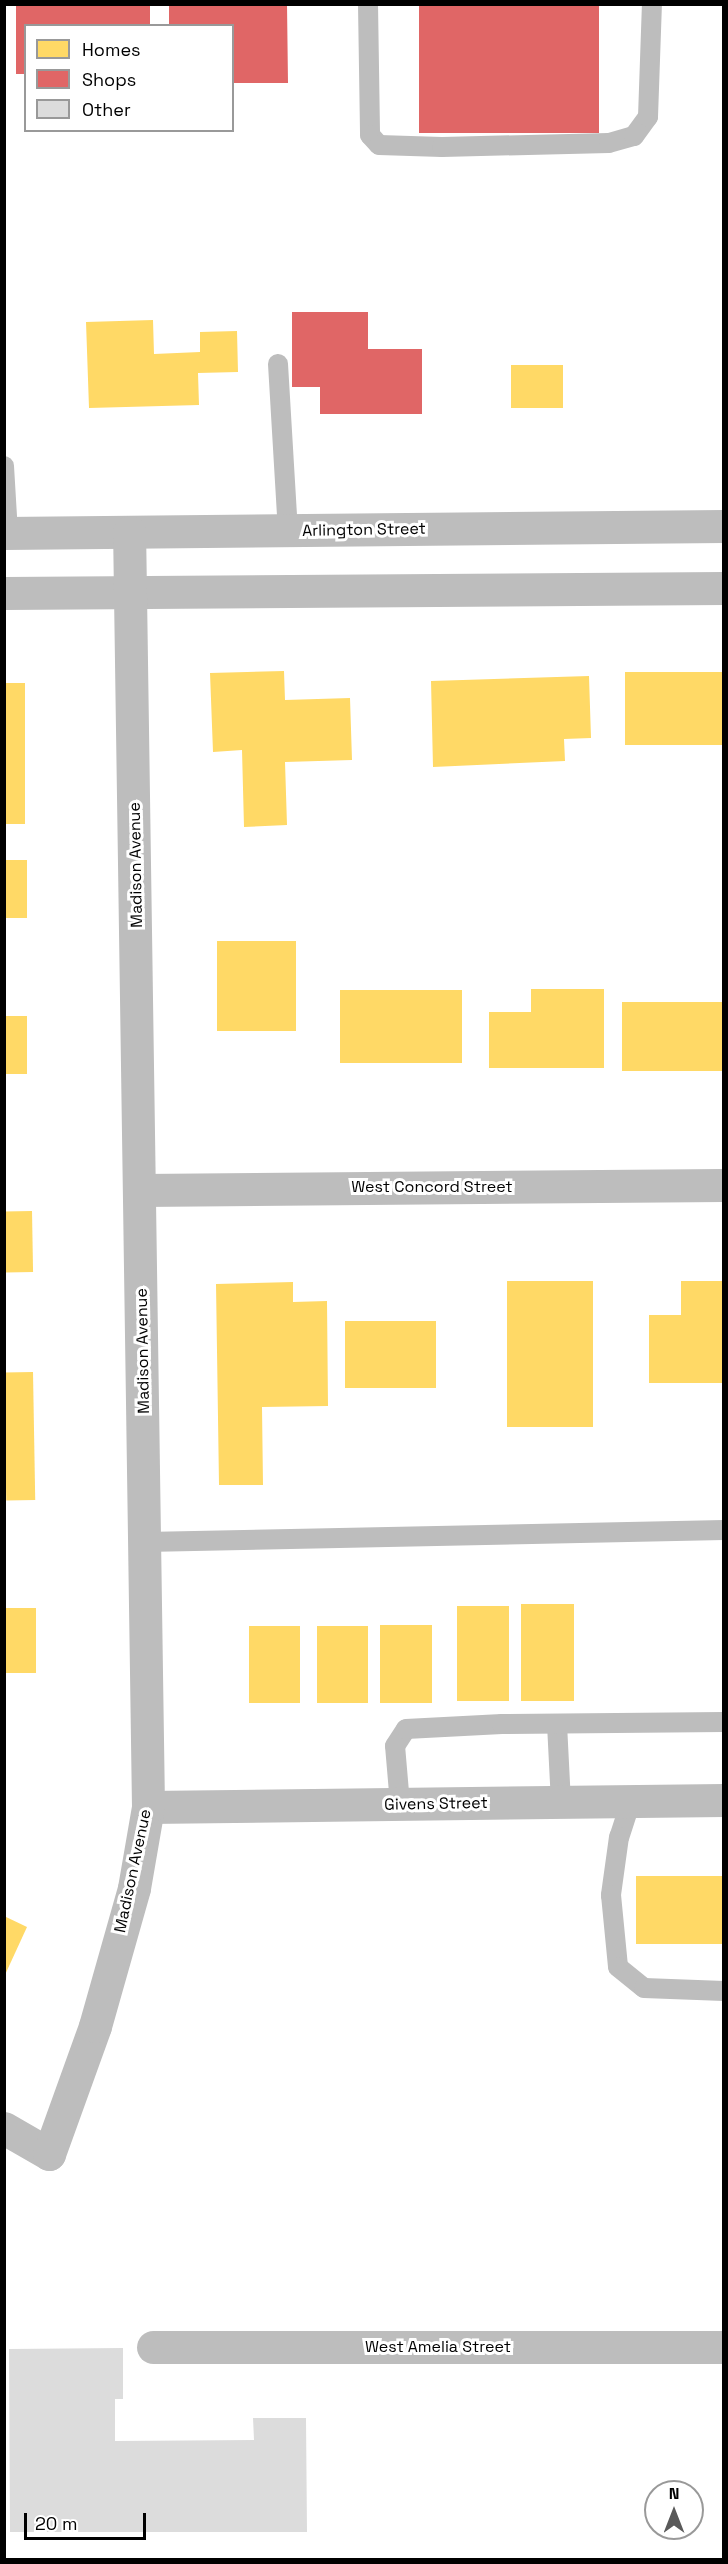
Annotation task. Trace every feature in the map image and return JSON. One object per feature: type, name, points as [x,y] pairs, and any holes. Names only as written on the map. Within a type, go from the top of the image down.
[{"type":"street","name":"Arlington Street","points":[[6,533],[723,526]]},
{"type":"street","name":"Madison Avenue","points":[[4,2128],[49,2154],[95,2026],[134,1888],[148,1808],[141,1190],[129,532]]},
{"type":"street","points":[[4,593],[723,588]]},
{"type":"street","name":"West Concord Street","points":[[141,1190],[723,1185]]},
{"type":"street","name":"Givens Street","points":[[148,1808],[723,1800]]},
{"type":"street","name":"West Amelia Street","points":[[153,2348],[723,2347]]},
{"type":"lane","points":[[368,4],[370,135],[379,145],[442,147],[609,143],[634,135],[648,117],[652,4]]},
{"type":"lane","points":[[278,364],[288,530]]},
{"type":"lane","points":[[4,466],[6,533]]},
{"type":"lane","points":[[145,1542],[723,1530]]},
{"type":"lane","points":[[400,1804],[395,1746],[406,1729],[723,1722]]},
{"type":"lane","points":[[557,1724],[561,1802]]},
{"type":"lane","points":[[631,1801],[619,1837],[611,1895],[618,1967],[644,1988],[723,1991]]},
{"type":"building: Homes","points":[[153,320],[154,354],[200,352],[200,332],[237,331],[238,372],[198,373],[199,405],[89,408],[86,322]]},
{"type":"building: Homes","points":[[511,365],[563,365],[563,408],[511,408]]},
{"type":"building: Homes","points":[[284,671],[285,700],[350,698],[352,760],[285,762],[287,825],[244,827],[242,750],[213,752],[210,673]]},
{"type":"building: Homes","points":[[625,672],[724,672],[724,745],[625,745]]},
{"type":"building: Homes","points":[[589,676],[591,738],[564,739],[565,761],[433,767],[431,681]]},
{"type":"building: Homes","points":[[4,683],[25,683],[25,824],[4,824]]},
{"type":"building: Homes","points":[[4,860],[27,860],[27,918],[4,918]]},
{"type":"building: Homes","points":[[217,941],[296,941],[296,1031],[217,1031]]},
{"type":"building: Homes","points":[[531,989],[604,989],[604,1068],[489,1068],[489,1012],[531,1012]]},
{"type":"building: Homes","points":[[340,990],[462,990],[462,1063],[340,1063]]},
{"type":"building: Homes","points":[[622,1002],[724,1002],[724,1071],[622,1071]]},
{"type":"building: Homes","points":[[4,1016],[27,1016],[27,1074],[4,1074]]},
{"type":"building: Homes","points":[[4,1211],[32,1211],[33,1272],[5,1272]]},
{"type":"building: Homes","points":[[507,1281],[593,1281],[593,1427],[507,1427]]},
{"type":"building: Homes","points":[[681,1281],[724,1281],[724,1383],[649,1383],[649,1315],[681,1315]]},
{"type":"building: Homes","points":[[293,1282],[293,1302],[327,1301],[328,1406],[262,1407],[263,1485],[219,1485],[216,1284]]},
{"type":"building: Homes","points":[[345,1321],[436,1321],[436,1388],[345,1388]]},
{"type":"building: Homes","points":[[33,1372],[35,1500],[6,1500],[4,1373]]},
{"type":"building: Homes","points":[[521,1604],[574,1604],[574,1701],[521,1701]]},
{"type":"building: Homes","points":[[457,1606],[509,1606],[509,1701],[457,1701]]},
{"type":"building: Homes","points":[[4,1608],[36,1608],[36,1673],[4,1673]]},
{"type":"building: Homes","points":[[380,1625],[432,1625],[432,1703],[380,1703]]},
{"type":"building: Homes","points":[[249,1626],[300,1626],[300,1703],[249,1703]]},
{"type":"building: Homes","points":[[317,1626],[368,1626],[368,1703],[317,1703]]},
{"type":"building: Homes","points":[[636,1876],[724,1876],[724,1944],[636,1944]]},
{"type":"building: Homes","points":[[4,1916],[27,1927],[4,1977]]},
{"type":"building: Shops","points":[[16,4],[150,4],[150,24],[24,24],[24,74],[16,74]]},
{"type":"building: Shops","points":[[169,4],[287,4],[288,83],[234,83],[234,24],[169,24]]},
{"type":"building: Shops","points":[[419,4],[599,4],[599,133],[419,133]]},
{"type":"building: Shops","points":[[292,312],[368,312],[368,349],[422,349],[422,414],[320,414],[320,387],[292,387]]},
{"type":"building: Other","points":[[123,2348],[123,2399],[115,2399],[115,2441],[254,2440],[253,2418],[306,2418],[307,2532],[10,2532],[9,2349]]}]
